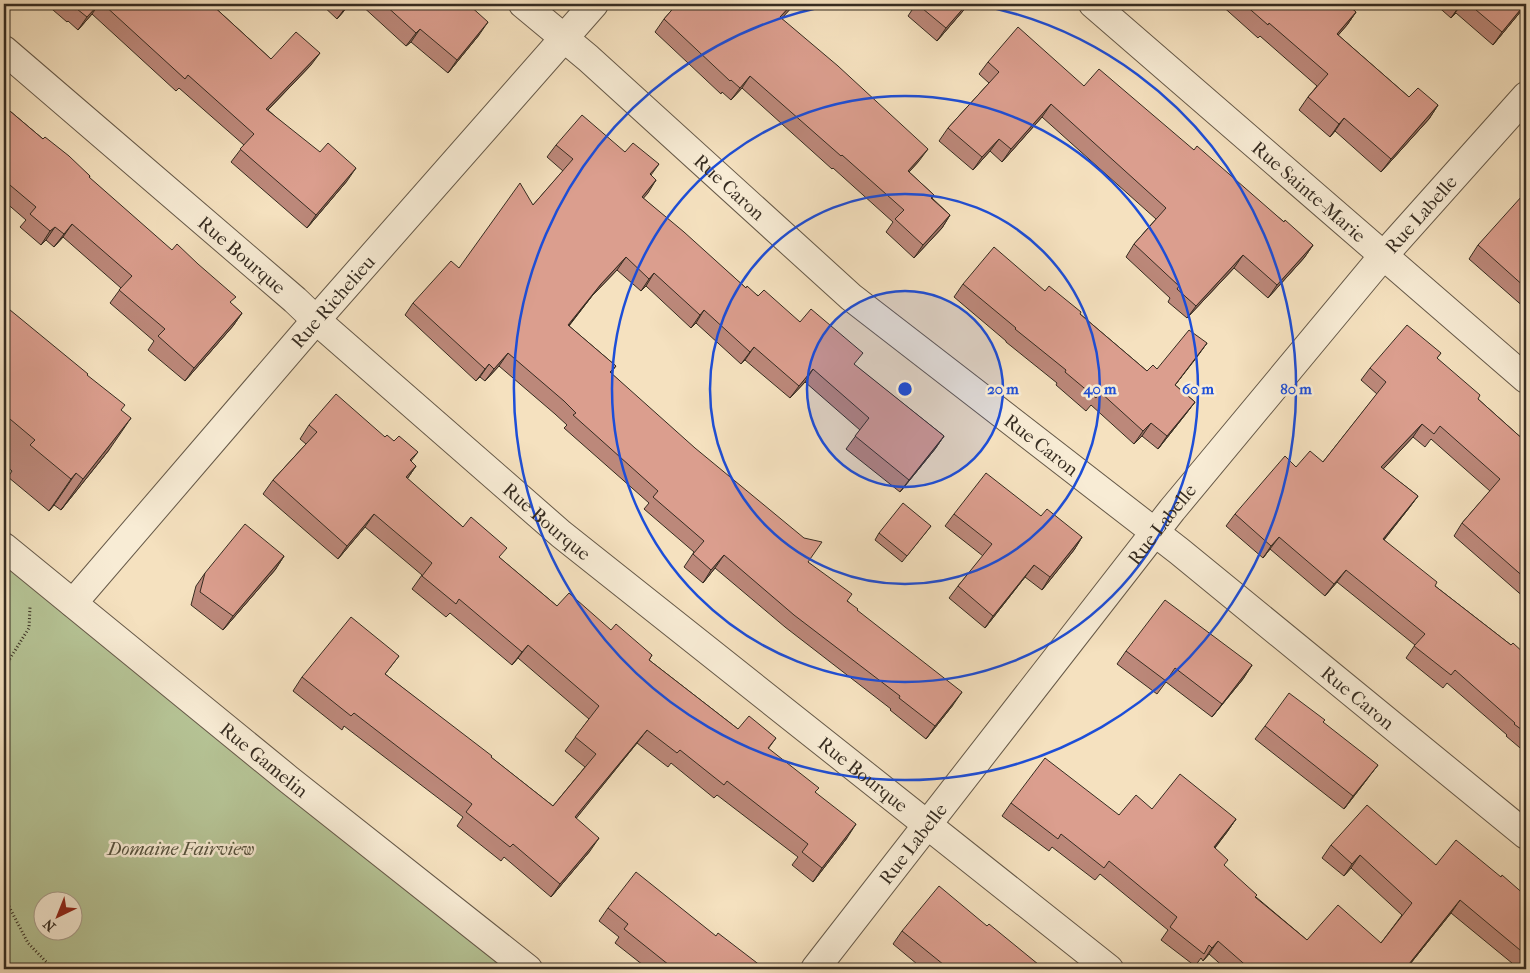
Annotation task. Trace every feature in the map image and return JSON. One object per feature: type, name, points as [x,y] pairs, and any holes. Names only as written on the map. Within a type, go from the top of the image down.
[{"type":"street","name":"Rue Caron","points":[[523,4],[588,58],[851,297],[1132,513],[1526,835]]},
{"type":"street","name":"Rue Richelieu","points":[[73,603],[316,320],[594,4]]},
{"type":"street","name":"Rue Sainte-Marie","points":[[1093,4],[1526,379]]},
{"type":"street","name":"Rue Bourque","points":[[4,50],[295,300],[561,534],[1109,969]]},
{"type":"street","name":"Rue Labelle","points":[[815,969],[1172,510],[1383,256],[1526,96]]},
{"type":"street","name":"Rue Gamelin","points":[[4,547],[288,779],[528,969]]},
{"type":"path","points":[[4,674],[9,660],[29,628],[30,604]]},
{"type":"path","points":[[4,663],[9,660]]},
{"type":"path","points":[[4,897],[28,943],[53,969]]},
{"type":"green space","name":"Domaine Fairview","points":[[4,547],[528,969],[4,969]]},
{"type":"building","points":[[69,4],[99,4],[87,17]]},
{"type":"building","points":[[103,4],[211,4],[271,59],[296,32],[320,53],[266,109],[320,152],[328,143],[356,168],[316,215],[240,149],[254,134],[188,75],[185,79]]},
{"type":"building","points":[[384,4],[468,4],[488,22],[457,60],[420,29],[416,33]]},
{"type":"building","points":[[677,4],[792,4],[780,17],[838,66],[928,149],[908,171],[934,195],[931,198],[950,215],[923,245],[895,219],[904,210],[842,155],[750,76],[740,88],[730,81],[664,19]]},
{"type":"building","points":[[917,4],[967,4],[946,28]]},
{"type":"building","points":[[1244,4],[1347,4],[1356,12],[1337,34],[1409,97],[1418,88],[1438,105],[1391,159],[1344,118],[1339,124],[1308,97],[1328,74]]},
{"type":"building","points":[[1469,4],[1525,4],[1502,32]]},
{"type":"building","points":[[1018,27],[1084,86],[1099,69],[1194,150],[1197,146],[1313,245],[1277,285],[1243,255],[1196,306],[1177,289],[1179,286],[1134,244],[1166,208],[1051,104],[1011,149],[999,139],[982,157],[948,128],[999,72],[988,62]]},
{"type":"building","points":[[4,106],[43,139],[45,137],[69,156],[89,177],[172,250],[177,244],[236,297],[230,302],[242,313],[194,368],[158,336],[165,329],[119,290],[132,276],[72,224],[64,234],[55,227],[50,231],[30,214],[36,207],[4,180]]},
{"type":"building","points":[[582,115],[625,152],[633,143],[659,164],[650,174],[656,180],[642,197],[746,288],[747,286],[758,296],[764,290],[800,322],[811,309],[863,353],[854,364],[944,436],[909,480],[855,436],[869,418],[813,369],[799,386],[754,347],[750,352],[704,310],[700,315],[654,273],[649,279],[626,257],[568,325],[616,366],[610,372],[695,448],[804,538],[822,542],[808,562],[852,594],[847,601],[857,610],[962,692],[935,726],[899,698],[900,696],[794,615],[724,555],[711,570],[693,554],[704,541],[653,497],[658,491],[573,415],[576,413],[564,401],[508,353],[494,369],[489,364],[485,369],[413,303],[451,261],[459,268],[520,183],[533,205],[573,159],[556,145]]},
{"type":"building","points":[[1522,196],[1526,199],[1526,288],[1478,245]]},
{"type":"building","points":[[994,247],[1045,291],[1049,286],[1147,371],[1153,365],[1157,369],[1189,330],[1207,343],[1175,385],[1195,402],[1167,436],[1151,423],[1143,431],[1100,392],[1096,398],[1065,372],[1066,370],[963,284]]},
{"type":"building","points":[[4,305],[125,405],[121,410],[131,418],[83,479],[76,473],[71,479],[30,445],[35,440],[4,414]]},
{"type":"building","points":[[1407,325],[1441,353],[1437,358],[1480,395],[1478,399],[1526,442],[1526,579],[1462,523],[1500,479],[1440,426],[1434,434],[1422,424],[1381,467],[1418,496],[1383,539],[1437,582],[1435,586],[1511,645],[1513,643],[1526,655],[1526,733],[1455,670],[1451,675],[1414,646],[1425,634],[1346,570],[1334,584],[1279,537],[1271,546],[1235,514],[1285,456],[1296,467],[1310,451],[1323,462],[1386,382],[1370,368]]},
{"type":"building","points":[[336,394],[385,437],[387,435],[394,441],[399,436],[418,452],[410,460],[416,466],[406,477],[463,527],[471,517],[507,548],[499,557],[557,606],[569,593],[611,630],[616,624],[652,655],[649,660],[738,729],[749,716],[776,738],[768,748],[819,788],[815,792],[856,824],[822,868],[802,852],[808,844],[727,781],[724,785],[680,750],[677,753],[647,730],[575,817],[599,838],[560,884],[513,844],[510,847],[466,812],[472,804],[354,713],[351,716],[302,677],[351,617],[399,656],[385,674],[492,756],[553,806],[596,754],[575,737],[599,706],[528,645],[522,652],[459,599],[456,604],[422,576],[432,563],[374,514],[347,546],[273,480],[317,432],[309,425]]},
{"type":"building","points":[[986,473],[1041,516],[1047,509],[1082,537],[1050,577],[1034,565],[993,616],[958,586],[992,544],[954,514]]},
{"type":"building","points":[[903,503],[931,526],[907,556],[879,533]]},
{"type":"building","points":[[245,524],[284,556],[233,616],[200,592],[205,573]]},
{"type":"building","points":[[1165,600],[1252,665],[1222,704],[1175,668],[1166,681],[1126,651]]},
{"type":"building","points":[[1289,693],[1325,720],[1323,722],[1378,765],[1353,796],[1265,726]]},
{"type":"building","points":[[1045,758],[1119,815],[1136,795],[1152,809],[1180,774],[1236,819],[1214,847],[1228,860],[1224,865],[1257,895],[1255,897],[1307,940],[1338,905],[1381,943],[1412,903],[1360,855],[1352,864],[1331,845],[1367,805],[1436,865],[1456,840],[1526,896],[1526,955],[1460,900],[1405,969],[1250,969],[1218,941],[1212,948],[1209,945],[1204,954],[1170,927],[1177,917],[1109,861],[1104,868],[1061,834],[1058,839],[1011,803]]},
{"type":"building","points":[[636,872],[716,936],[718,933],[761,966],[759,969],[674,969],[624,929],[628,924],[608,908]]},
{"type":"building","points":[[939,886],[987,926],[989,924],[1044,969],[949,969],[902,931]]},
{"type":"building","points":[[1526,957],[1526,969],[1516,969]]}]
